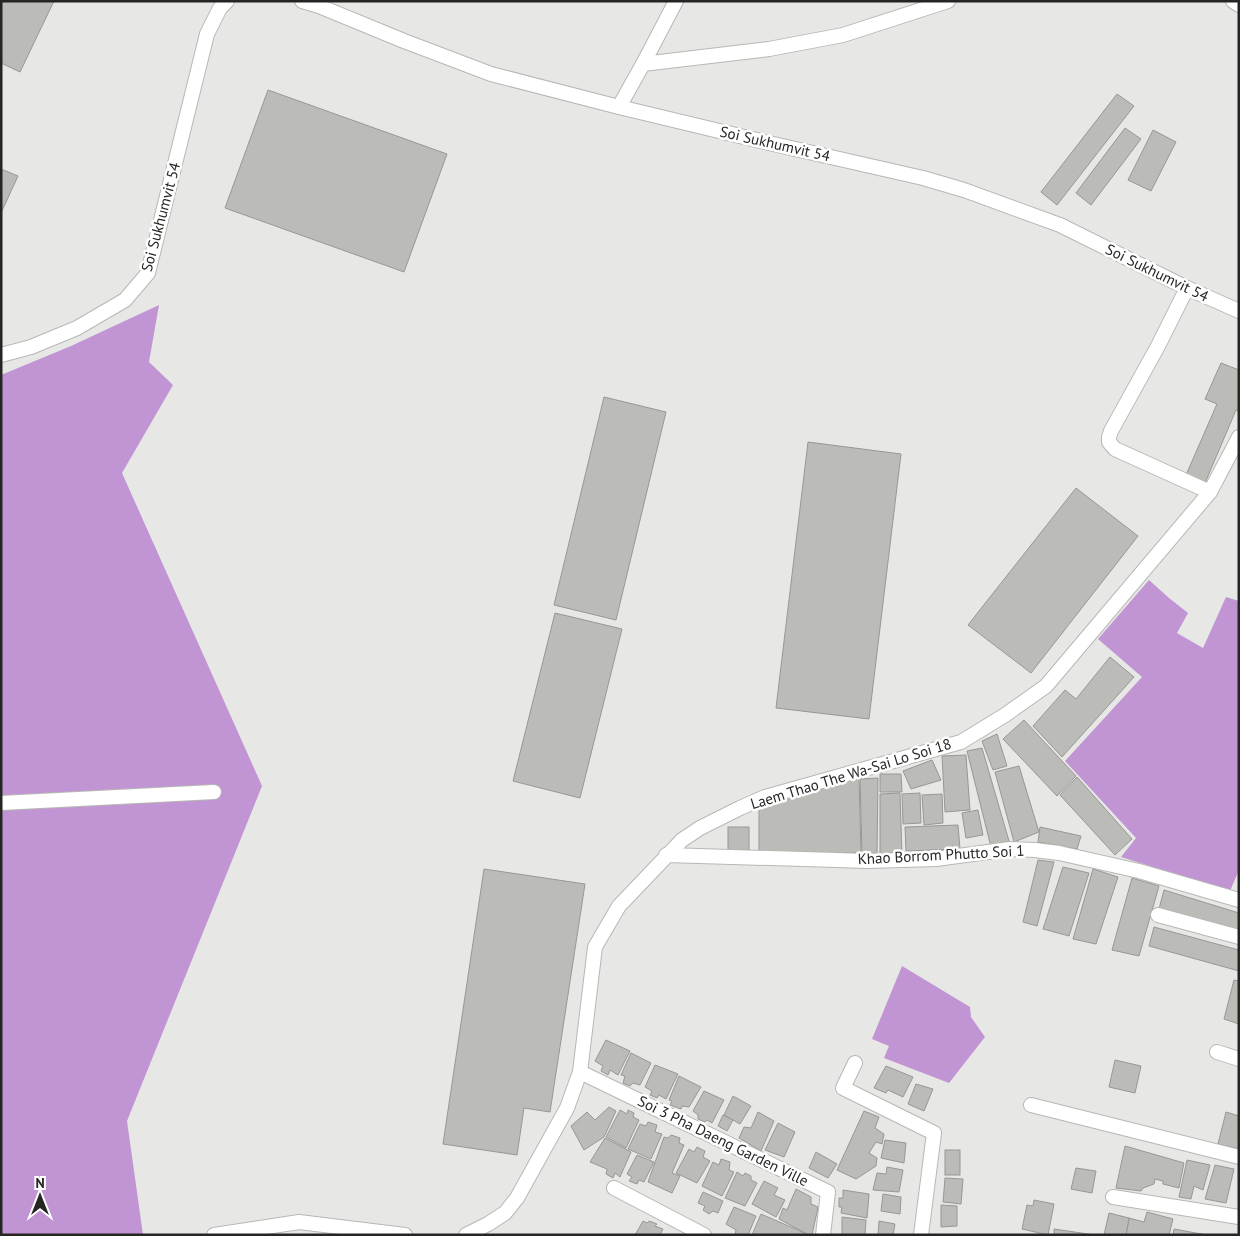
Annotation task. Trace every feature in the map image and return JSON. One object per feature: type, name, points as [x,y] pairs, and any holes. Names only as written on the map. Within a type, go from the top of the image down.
[{"type":"street","name":"Soi Sukhumvit 54","points":[[6,354],[31,347],[77,328],[125,300],[148,274],[207,34],[220,8],[227,1]]},
{"type":"street","name":"Soi Sukhumvit 54","points":[[302,1],[491,74],[619,107],[923,178],[964,190],[1060,225],[1187,288],[1239,311]]},
{"type":"street","points":[[619,107],[676,1]]},
{"type":"street","points":[[643,64],[770,49],[843,35],[948,1]]},
{"type":"street","points":[[1233,1],[1239,5]]},
{"type":"street","points":[[1187,288],[1111,431],[1109,442],[1115,449],[1210,492]]},
{"type":"street","points":[[1,366],[6,354]]},
{"type":"street","name":"Laem Thao The Wa-Sai Lo Soi 18","points":[[466,1235],[505,1213],[516,1198],[567,1108],[580,1072],[596,947],[619,906],[666,855],[682,840],[700,828],[764,798],[961,742],[1005,715],[1046,686],[1210,492],[1239,438]]},
{"type":"street","points":[[1,803],[214,792]]},
{"type":"street","name":"Khao Borrom Phutto Soi 1","points":[[666,855],[868,861],[936,859],[1010,849],[1035,850],[1058,853],[1139,871],[1239,900]]},
{"type":"street","points":[[1158,915],[1239,938]]},
{"type":"street","points":[[1217,1052],[1239,1059]]},
{"type":"street","points":[[855,1063],[844,1088],[934,1133],[921,1235]]},
{"type":"street","name":"Soi 3 Pha Daeng Garden Ville","points":[[580,1072],[828,1192],[823,1235]]},
{"type":"street","points":[[1031,1105],[1239,1157]]},
{"type":"street","points":[[614,1188],[704,1235]]},
{"type":"street","points":[[1113,1197],[1239,1216]]},
{"type":"street","points":[[214,1235],[299,1222],[405,1235]]},
{"type":"shaded area","points":[[159,305],[149,362],[173,385],[122,473],[262,786],[127,1121],[143,1235],[1,1235],[1,375],[71,346]]},
{"type":"shaded area","points":[[1149,580],[1188,613],[1177,633],[1203,648],[1226,597],[1239,601],[1239,870],[1230,891],[1121,857],[1136,838],[1065,761],[1142,677],[1098,639]]},
{"type":"shaded area","points":[[902,966],[970,1007],[971,1017],[985,1037],[949,1083],[884,1058],[889,1046],[872,1039]]},
{"type":"building","points":[[1,1],[54,1],[20,72],[1,63]]},
{"type":"building","points":[[268,90],[447,154],[404,272],[225,208]]},
{"type":"building","points":[[1117,94],[1134,106],[1057,205],[1041,192]]},
{"type":"building","points":[[1125,128],[1141,139],[1091,205],[1076,193]]},
{"type":"building","points":[[1153,130],[1176,142],[1151,191],[1128,180]]},
{"type":"building","points":[[1,169],[18,176],[1,213]]},
{"type":"building","points":[[1221,363],[1239,370],[1239,411],[1236,410],[1205,483],[1186,475],[1217,404],[1205,399]]},
{"type":"building","points":[[604,397],[666,412],[616,620],[554,605]]},
{"type":"building","points":[[808,442],[901,454],[869,719],[776,708]]},
{"type":"building","points":[[1076,488],[1138,536],[1031,673],[968,625]]},
{"type":"building","points":[[555,613],[622,629],[580,798],[513,781]]},
{"type":"building","points":[[1110,657],[1134,677],[1062,757],[1033,726],[1065,690],[1076,699]]},
{"type":"building","points":[[1024,720],[1076,776],[1057,796],[1003,739]]},
{"type":"building","points":[[997,734],[1007,766],[993,770],[982,741]]},
{"type":"building","points":[[982,748],[1009,841],[991,847],[967,751]]},
{"type":"building","points":[[966,755],[970,810],[945,812],[942,756]]},
{"type":"building","points":[[932,760],[941,780],[911,789],[903,771]]},
{"type":"building","points":[[1019,766],[1039,832],[1014,842],[995,772]]},
{"type":"building","points":[[880,774],[901,774],[902,792],[880,792]]},
{"type":"building","points":[[1077,777],[1132,839],[1115,855],[1060,795]]},
{"type":"building","points":[[859,778],[861,853],[759,852],[759,807]]},
{"type":"building","points":[[878,778],[877,854],[862,854],[860,779]]},
{"type":"building","points":[[900,793],[902,854],[880,854],[880,794]]},
{"type":"building","points":[[920,793],[921,823],[903,824],[902,794]]},
{"type":"building","points":[[942,794],[943,823],[924,825],[922,795]]},
{"type":"building","points":[[978,810],[983,835],[966,838],[962,813]]},
{"type":"building","points":[[958,825],[960,849],[906,851],[905,827]]},
{"type":"building","points":[[728,827],[749,827],[749,850],[728,850]]},
{"type":"building","points":[[1040,827],[1081,836],[1077,849],[1038,842]]},
{"type":"building","points":[[1038,860],[1054,862],[1037,926],[1023,922]]},
{"type":"building","points":[[1063,867],[1089,873],[1069,936],[1043,929]]},
{"type":"building","points":[[484,869],[585,884],[550,1112],[524,1108],[517,1155],[443,1144]]},
{"type":"building","points":[[1093,869],[1118,877],[1096,944],[1073,939]]},
{"type":"building","points":[[1132,878],[1159,886],[1139,956],[1112,950]]},
{"type":"building","points":[[1164,890],[1239,913],[1239,934],[1159,909]]},
{"type":"building","points":[[1154,927],[1239,950],[1239,971],[1149,946]]},
{"type":"building","points":[[1234,980],[1239,981],[1239,1024],[1224,1019]]},
{"type":"building","points":[[606,1040],[630,1051],[618,1075],[610,1070],[608,1075],[601,1071],[603,1066],[595,1061]]},
{"type":"building","points":[[631,1053],[651,1063],[640,1085],[633,1083],[630,1086],[623,1083],[625,1076],[621,1075]]},
{"type":"building","points":[[1115,1060],[1141,1066],[1135,1093],[1109,1087]]},
{"type":"building","points":[[655,1065],[678,1074],[666,1099],[659,1095],[657,1098],[650,1095],[652,1091],[645,1087]]},
{"type":"building","points":[[886,1066],[913,1077],[903,1097],[888,1090],[886,1093],[874,1088]]},
{"type":"building","points":[[679,1076],[701,1087],[689,1107],[682,1106],[681,1109],[670,1105],[672,1101],[669,1100]]},
{"type":"building","points":[[916,1084],[933,1089],[924,1111],[908,1104]]},
{"type":"building","points":[[704,1091],[724,1100],[712,1123],[707,1120],[705,1122],[698,1119],[698,1115],[693,1111]]},
{"type":"building","points":[[733,1096],[751,1106],[740,1124],[724,1115]]},
{"type":"building","points":[[609,1107],[616,1111],[604,1137],[584,1150],[571,1126],[587,1112],[595,1120]]},
{"type":"building","points":[[620,1110],[627,1114],[628,1110],[634,1113],[633,1117],[639,1120],[626,1148],[606,1137]]},
{"type":"building","points":[[864,1111],[879,1117],[875,1128],[884,1134],[882,1144],[876,1142],[869,1153],[877,1158],[876,1166],[856,1179],[837,1170]]},
{"type":"building","points":[[758,1112],[774,1121],[761,1151],[739,1138],[744,1127],[751,1128]]},
{"type":"building","points":[[1226,1112],[1239,1116],[1239,1149],[1218,1144]]},
{"type":"building","points":[[723,1115],[733,1120],[727,1131],[718,1126]]},
{"type":"building","points":[[648,1122],[657,1125],[655,1132],[662,1134],[651,1159],[628,1149],[640,1124],[646,1126]]},
{"type":"building","points":[[778,1123],[795,1132],[784,1157],[765,1150]]},
{"type":"building","points":[[671,1135],[680,1138],[679,1143],[684,1145],[672,1173],[680,1176],[672,1193],[648,1182],[664,1137],[668,1138]]},
{"type":"building","points":[[605,1138],[631,1152],[620,1177],[615,1173],[613,1178],[606,1174],[607,1169],[590,1162]]},
{"type":"building","points":[[885,1140],[906,1143],[904,1163],[881,1158]]},
{"type":"building","points":[[1125,1146],[1184,1163],[1179,1188],[1163,1184],[1163,1181],[1155,1179],[1154,1184],[1143,1188],[1141,1191],[1116,1188]]},
{"type":"building","points":[[697,1147],[705,1151],[703,1157],[710,1161],[697,1183],[676,1173],[689,1149],[694,1152]]},
{"type":"building","points":[[945,1150],[960,1150],[960,1175],[945,1175]]},
{"type":"building","points":[[816,1152],[837,1164],[828,1178],[809,1168]]},
{"type":"building","points":[[637,1155],[654,1162],[644,1182],[639,1180],[637,1184],[629,1181],[632,1177],[627,1174]]},
{"type":"building","points":[[721,1159],[730,1162],[729,1170],[734,1172],[722,1196],[702,1186],[713,1162],[719,1165]]},
{"type":"building","points":[[1187,1160],[1210,1165],[1203,1190],[1194,1186],[1191,1199],[1179,1197]]},
{"type":"building","points":[[1215,1165],[1234,1169],[1226,1203],[1205,1199]]},
{"type":"building","points":[[887,1167],[903,1170],[899,1192],[873,1190],[877,1173],[886,1174]]},
{"type":"building","points":[[1076,1168],[1096,1171],[1092,1193],[1071,1189]]},
{"type":"building","points":[[737,1172],[743,1176],[745,1173],[751,1176],[751,1180],[757,1183],[745,1206],[725,1198]]},
{"type":"building","points":[[945,1178],[963,1179],[961,1204],[943,1202]]},
{"type":"building","points":[[764,1181],[778,1188],[774,1195],[785,1200],[776,1217],[752,1204]]},
{"type":"building","points":[[796,1189],[811,1197],[811,1204],[818,1207],[812,1235],[779,1219],[783,1208],[787,1210]]},
{"type":"building","points":[[843,1190],[869,1194],[867,1218],[841,1213],[842,1207],[839,1207],[839,1198],[843,1198]]},
{"type":"building","points":[[703,1192],[723,1201],[718,1213],[713,1211],[709,1214],[703,1210],[705,1206],[698,1203]]},
{"type":"building","points":[[883,1194],[901,1197],[900,1214],[881,1211]]},
{"type":"building","points":[[1034,1200],[1054,1204],[1048,1235],[1022,1229],[1027,1205],[1033,1206]]},
{"type":"building","points":[[941,1205],[957,1206],[957,1226],[941,1227]]},
{"type":"building","points":[[734,1207],[756,1216],[748,1235],[735,1235],[736,1230],[726,1224]]},
{"type":"building","points":[[1147,1212],[1173,1219],[1169,1235],[1126,1235],[1129,1218],[1144,1222]]},
{"type":"building","points":[[1109,1213],[1129,1218],[1126,1235],[1104,1235]]},
{"type":"building","points":[[761,1214],[798,1230],[807,1235],[752,1235]]},
{"type":"building","points":[[842,1217],[866,1220],[865,1235],[842,1235]]},
{"type":"building","points":[[643,1221],[657,1224],[655,1226],[663,1229],[660,1235],[635,1235]]},
{"type":"building","points":[[879,1221],[895,1224],[893,1235],[878,1235]]},
{"type":"building","points":[[1054,1229],[1095,1235],[1054,1235]]},
{"type":"building","points":[[1174,1229],[1207,1235],[1173,1235]]}]
